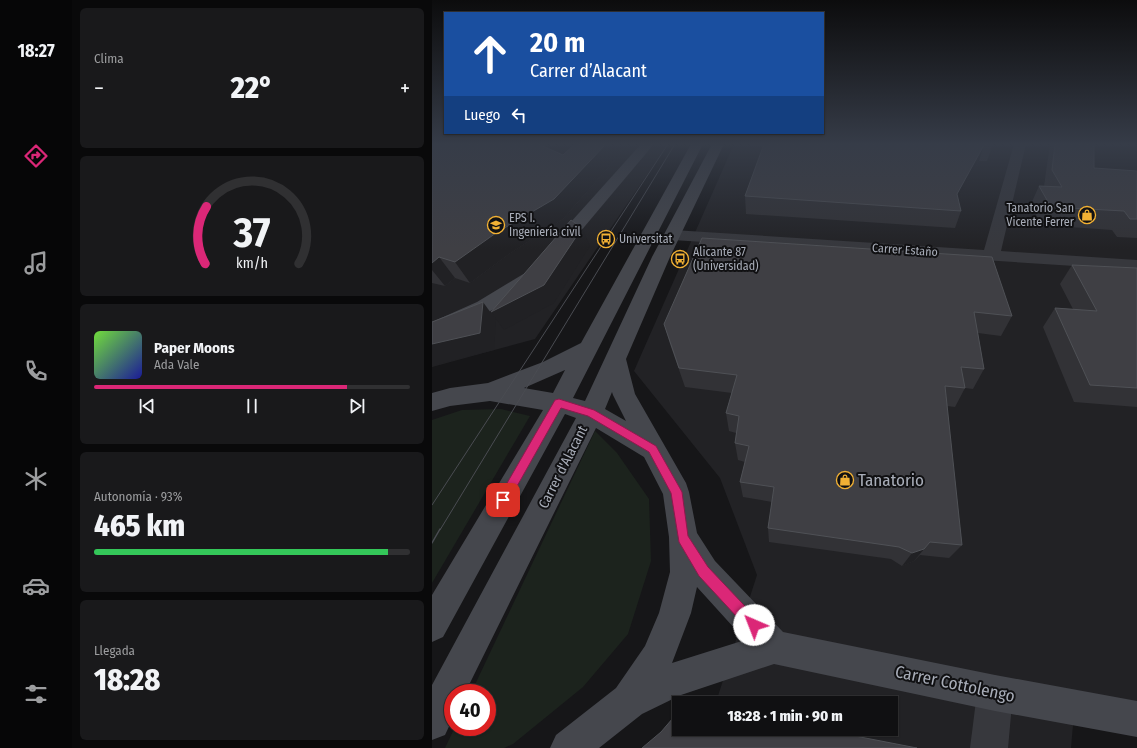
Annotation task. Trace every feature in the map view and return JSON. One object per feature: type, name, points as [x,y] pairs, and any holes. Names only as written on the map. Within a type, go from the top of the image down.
[{"type":"street","points":[[432,329],[477,310],[510,292],[534,275],[617,179]]},
{"type":"street","points":[[432,626],[559,403],[678,179]]},
{"type":"street","name":"Carrer d'Alacant","points":[[432,722],[591,413],[661,257],[701,179]]},
{"type":"street","points":[[991,256],[1011,179]]},
{"type":"street","name":"Carrer Estaño","points":[[673,235],[1137,265]]},
{"type":"street","points":[[432,402],[450,397],[490,392],[551,368],[588,348]]},
{"type":"street","points":[[615,358],[624,395],[676,492],[683,537],[685,572],[675,612],[658,658],[629,701]]},
{"type":"street","points":[[490,392],[559,403],[591,413],[653,449]]},
{"type":"street","points":[[569,748],[629,701],[676,679],[774,647],[704,572],[683,537]]},
{"type":"street","name":"Carrer Cottolengo","points":[[774,647],[995,693],[1137,719]]},
{"type":"street","points":[[989,748],[995,693]]},
{"type":"shaded area","points":[[432,179],[644,179],[535,339],[432,367]]},
{"type":"shaded area","points":[[719,179],[1137,179],[1137,711],[1076,690],[1071,748],[660,748],[674,736],[898,736],[898,696],[718,696],[757,575],[720,478],[634,371]]},
{"type":"shaded area","points":[[501,409],[530,416],[432,583],[432,420],[462,410]]},
{"type":"shaded area","points":[[595,431],[617,453],[649,499],[651,561],[628,634],[583,687],[513,744],[504,748],[445,748],[451,736],[496,736],[496,684],[475,684]]},
{"type":"building","points":[[432,179],[573,179],[554,199],[496,233],[455,262],[439,257],[432,263]]},
{"type":"building","points":[[751,179],[965,179],[957,194],[961,211],[745,196]]},
{"type":"building","points":[[1057,179],[1137,179],[1137,219],[1130,219],[1124,211],[1051,207],[1039,186],[1062,187]]},
{"type":"building","points":[[571,220],[582,228],[544,285],[491,312]]},
{"type":"building","points":[[702,238],[992,257],[1012,316],[974,312],[984,369],[961,367],[965,388],[945,386],[962,545],[930,542],[924,549],[912,553],[899,547],[768,528],[774,487],[740,482],[749,446],[735,443],[739,416],[726,413],[737,375],[679,368],[664,324]]},
{"type":"building","points":[[1072,265],[1137,268],[1137,388],[1090,385],[1055,308],[1097,311]]},
{"type":"building","points":[[483,302],[480,333],[432,344],[432,322]]},
{"type":"building","points":[[672,719],[672,736],[855,736],[917,748],[642,748],[661,732]]},
{"type":"tram line","points":[[432,505],[645,179]]},
{"type":"tram line","points":[[440,530],[654,179]]},
{"type":"tram line","points":[[432,543],[440,529]]},
{"type":"place","name":"Tanatorio San Vicente Ferrer","points":[[1087,215]]},
{"type":"place","name":"EPS I. Ingeniería civil","points":[[496,225]]},
{"type":"place","name":"Universitat","points":[[606,239]]},
{"type":"place","name":"Alicante 87 (Universidad)","points":[[680,259]]},
{"type":"place","name":"Tanatorio","points":[[845,480]]},
{"type":"route","points":[[503,500],[559,403],[591,413],[653,449],[676,492],[683,537],[704,572],[754,625]]}]
